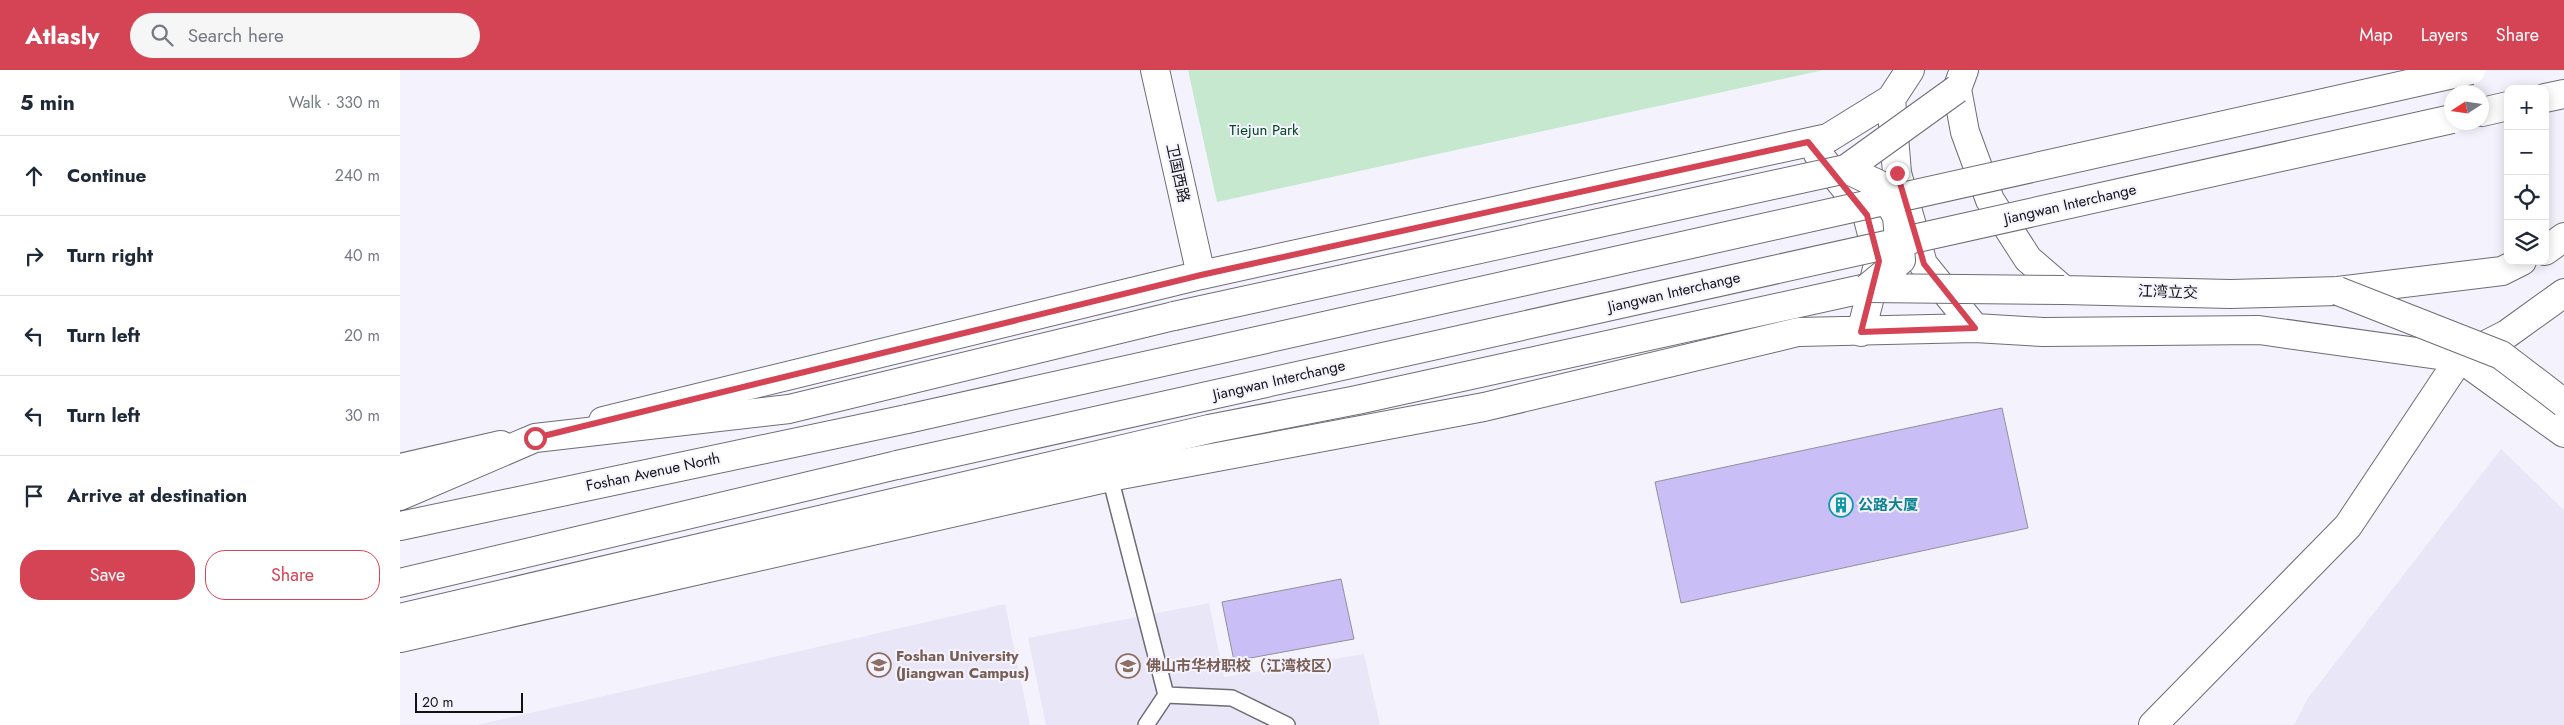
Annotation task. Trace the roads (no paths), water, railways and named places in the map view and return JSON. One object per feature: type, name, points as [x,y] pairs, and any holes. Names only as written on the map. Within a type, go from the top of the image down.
[{"type":"main road","name":"卫国西路","points":[[1155,70],[1201,275]]},
{"type":"main road","points":[[400,468],[535,438],[1201,275],[1828,138],[1891,99],[1910,70]]},
{"type":"main road","name":"Foshan Avenue North","points":[[400,526],[907,419],[2471,70]]},
{"type":"main road","points":[[400,496],[535,438],[788,409],[1174,316],[1846,169],[1960,79]]},
{"type":"main road","points":[[1960,79],[1964,132],[1990,200],[2028,259],[2064,290]]},
{"type":"main road","points":[[2549,97],[2564,94]]},
{"type":"main road","points":[[1891,99],[1897,173],[1924,264],[1975,328]]},
{"type":"main road","points":[[2489,110],[2504,107]]},
{"type":"main road","name":"Jiangwan Interchange","points":[[400,583],[897,464],[2444,121]]},
{"type":"main road","points":[[1808,142],[1867,215],[1879,261],[1861,332]]},
{"type":"main road","points":[[400,618],[1209,429],[1367,398],[1867,288],[1901,260],[1897,217],[1880,185],[1846,169]]},
{"type":"main road","points":[[2549,248],[2564,237]]},
{"type":"main road","name":"江湾立交","points":[[1867,288],[2230,294],[2338,291],[2502,270],[2513,265]]},
{"type":"main road","points":[[2338,291],[2501,355],[2564,403]]},
{"type":"main road","points":[[2153,725],[2348,526],[2460,358],[2507,334],[2564,293]]},
{"type":"main road","points":[[400,638],[1110,477],[1484,407],[1798,332],[1975,328],[2043,332],[2259,330],[2460,358],[2564,433]]},
{"type":"lane","points":[[1110,477],[1166,695],[1146,725]]},
{"type":"lane","points":[[1166,695],[1232,698],[1287,725]]},
{"type":"place","name":"公路大厦","points":[[1841,505]]},
{"type":"place","name":"Foshan University (Jiangwan Campus)","points":[[879,665]]},
{"type":"place","name":"佛山市华材职校（江湾校区）","points":[[1128,666]]},
{"type":"park label","name":"Tiejun Park","points":[[1264,130]]}]
